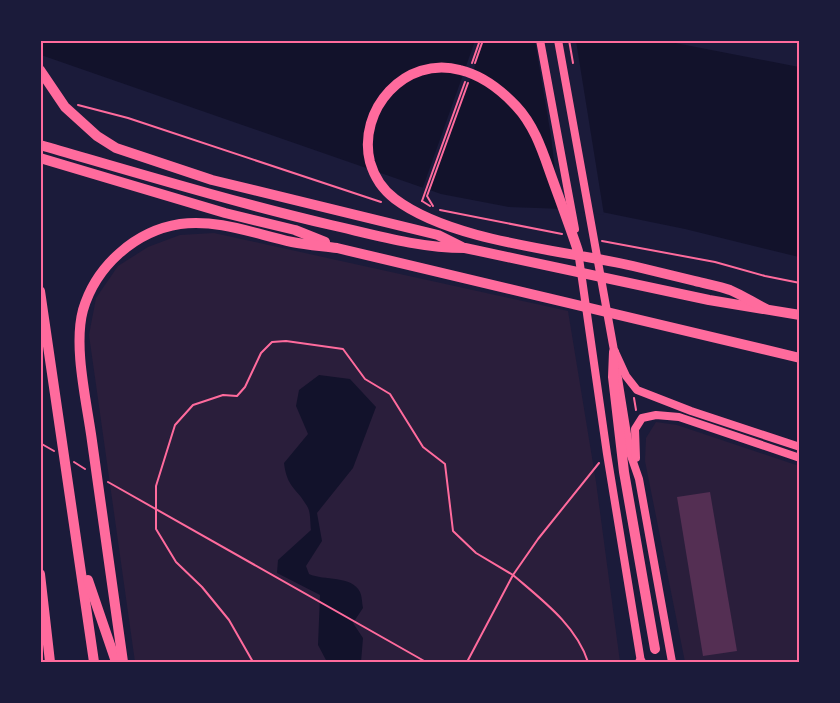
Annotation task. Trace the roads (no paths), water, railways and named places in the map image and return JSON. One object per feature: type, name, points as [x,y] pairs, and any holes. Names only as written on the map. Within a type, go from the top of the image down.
[{"type":"highway","points":[[579,251],[531,126],[517,107],[489,83],[469,73],[448,68],[420,71],[396,84],[377,106],[369,133],[370,162],[379,182],[395,199],[430,218],[474,234],[634,266],[709,285],[730,291],[766,309]]},
{"type":"highway","points":[[40,70],[65,107],[80,122],[116,148],[130,154],[212,180],[438,235],[465,248]]},
{"type":"highway","points":[[40,145],[299,218],[436,248],[465,248],[709,300],[800,315]]},
{"type":"highway","points":[[40,158],[225,213],[295,230],[337,248]]},
{"type":"highway","points":[[123,663],[80,346],[80,328],[90,292],[99,276],[127,246],[145,235],[182,224],[221,225],[294,242],[337,248],[800,358]]},
{"type":"highway","points":[[40,291],[94,663]]},
{"type":"highway","points":[[614,352],[613,377],[624,472],[655,650]]},
{"type":"highway","points":[[80,557],[116,663]]},
{"type":"highway","points":[[40,574],[50,663]]},
{"type":"main road","points":[[540,40],[579,251],[607,454],[641,662]]},
{"type":"main road","points":[[558,40],[630,453],[639,479]]},
{"type":"main road","points":[[614,352],[626,376],[637,390],[691,411],[800,447]]},
{"type":"main road","points":[[672,663],[639,479],[635,452],[635,429],[642,418],[656,414],[679,417],[800,458]]}]
